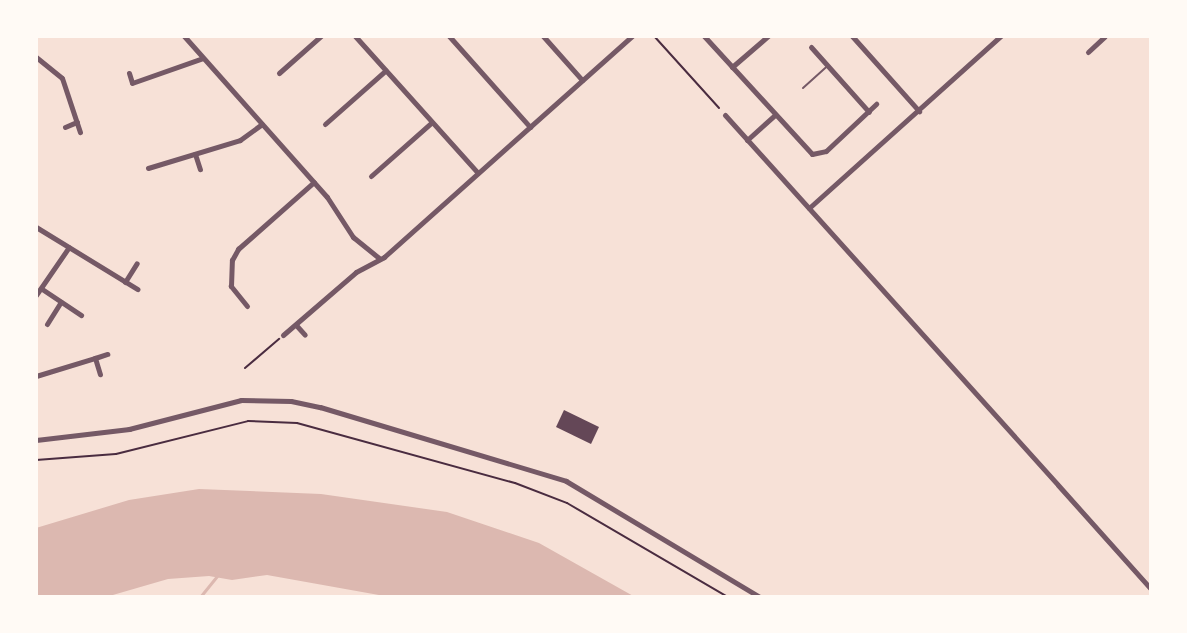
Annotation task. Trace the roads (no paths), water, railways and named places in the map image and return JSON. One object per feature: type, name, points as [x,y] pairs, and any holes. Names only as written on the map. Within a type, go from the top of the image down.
[{"type":"street","points":[[184,36],[314,182],[353,237],[379,258]]},
{"type":"street","points":[[279,73],[321,36]]},
{"type":"street","points":[[355,36],[478,173]]},
{"type":"street","points":[[449,36],[530,127]]},
{"type":"street","points":[[543,36],[582,80]]},
{"type":"street","points":[[283,335],[356,272],[379,258],[632,36]]},
{"type":"street","points":[[732,67],[768,36]]},
{"type":"street","points":[[852,36],[919,111]]},
{"type":"street","points":[[809,208],[1001,36]]},
{"type":"street","points":[[1093,36],[1103,38]]},
{"type":"street","points":[[706,38],[805,150],[815,155],[826,151],[876,104]]},
{"type":"street","points":[[1088,52],[1103,38]]},
{"type":"street","points":[[811,47],[869,112]]},
{"type":"street","points":[[36,57],[59,73],[80,132]]},
{"type":"street","points":[[129,73],[132,83],[203,58]]},
{"type":"street","points":[[325,124],[386,70]]},
{"type":"street","points":[[725,115],[1151,589]]},
{"type":"street","points":[[747,140],[775,115]]},
{"type":"street","points":[[65,127],[77,122]]},
{"type":"street","points":[[371,176],[432,122]]},
{"type":"street","points":[[148,168],[240,140],[262,124]]},
{"type":"street","points":[[195,154],[200,169]]},
{"type":"street","points":[[247,306],[231,286],[232,260],[238,249],[314,182]]},
{"type":"street","points":[[36,227],[137,289]]},
{"type":"street","points":[[36,295],[69,247]]},
{"type":"street","points":[[125,282],[137,263]]},
{"type":"street","points":[[42,289],[81,315]]},
{"type":"street","points":[[47,324],[61,302]]},
{"type":"street","points":[[296,325],[305,335]]},
{"type":"street","points":[[36,376],[107,354]]},
{"type":"street","points":[[95,358],[100,374]]},
{"type":"street","points":[[36,440],[129,429],[241,400],[291,401],[320,407],[566,481],[760,597]]},
{"type":"lane","points":[[803,88],[828,66]]},
{"type":"waterway","points":[[200,597],[217,576]]}]
